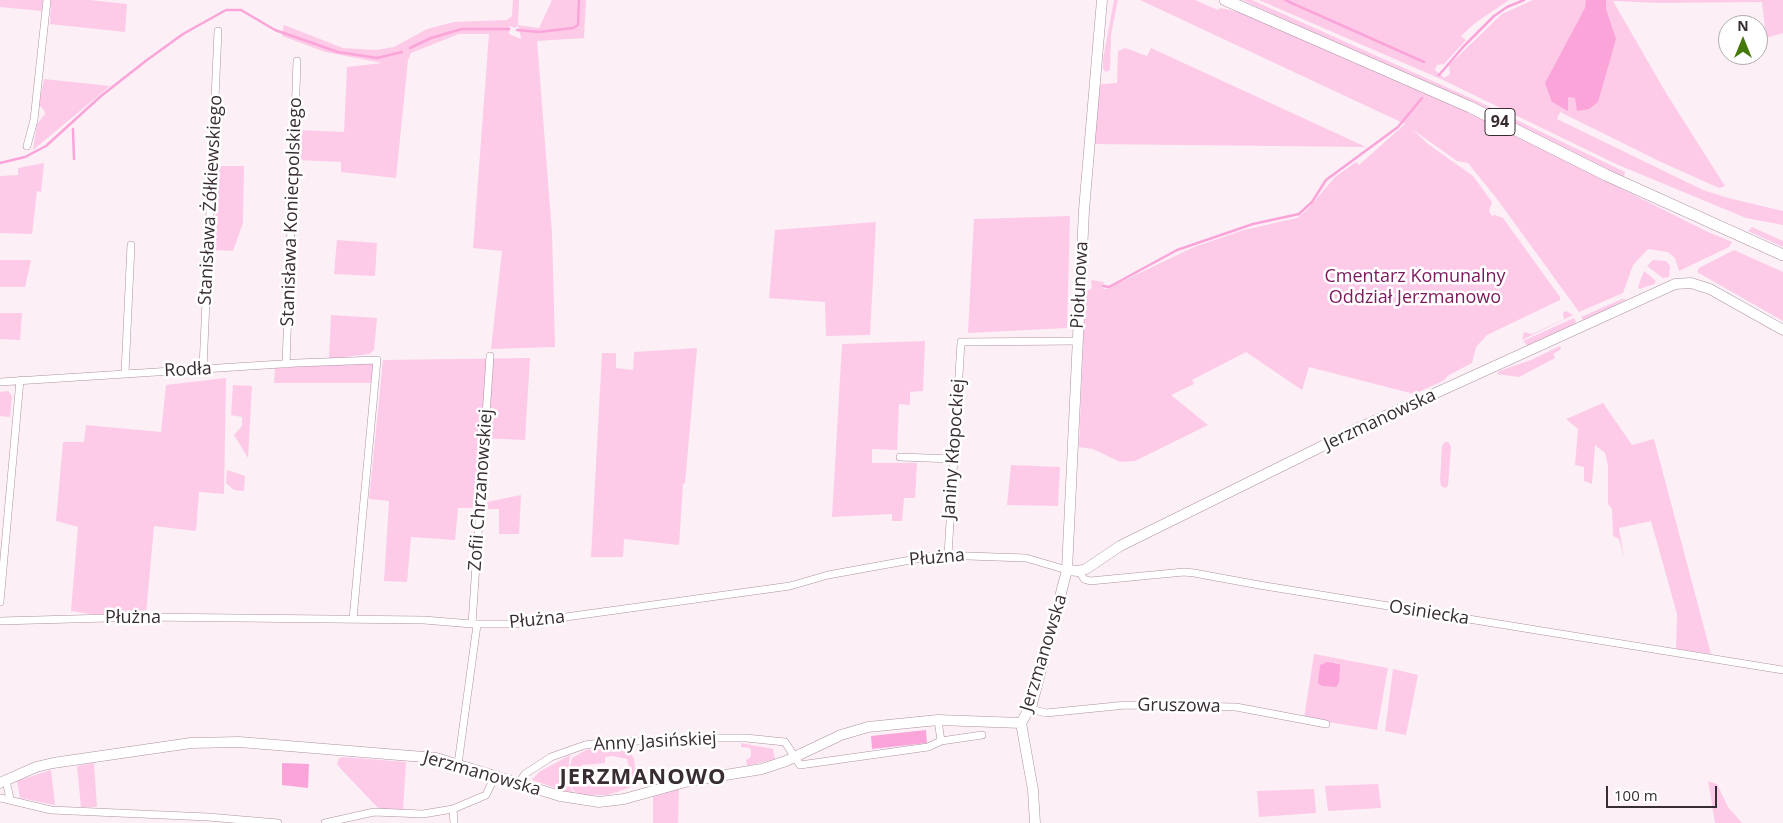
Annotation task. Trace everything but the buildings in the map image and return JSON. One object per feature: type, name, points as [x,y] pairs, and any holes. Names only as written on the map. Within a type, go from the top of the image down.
[{"type":"main road","name":"94","points":[[1225,0],[1470,107],[1606,175],[1783,255]]},
{"type":"street","points":[[27,146],[34,120],[48,0]]},
{"type":"street","name":"Piołunowa","points":[[1067,570],[1088,153],[1102,0]]},
{"type":"street","name":"Stanisława Żółkiewskiego","points":[[203,368],[218,31]]},
{"type":"street","name":"Stanisława Koniecpolskiego","points":[[286,364],[297,61]]},
{"type":"street","points":[[125,373],[131,244]]},
{"type":"street","name":"Jerzmanowska","points":[[3,781],[53,763],[203,742],[239,742],[436,758],[575,800],[610,801],[689,781],[762,769],[796,757],[852,731],[868,727],[938,720],[1021,723],[1030,708],[1067,570],[1079,571],[1120,546],[1359,428],[1675,284],[1691,283],[1710,289],[1783,330]]},
{"type":"street","name":"Janiny Kłopockiej","points":[[948,555],[960,342],[1078,340]]},
{"type":"street","name":"Zofii Chrzanowskiej","points":[[458,764],[474,624],[490,356]]},
{"type":"street","name":"Rodła","points":[[0,382],[203,368],[377,360],[353,620]]},
{"type":"street","points":[[0,602],[20,380]]},
{"type":"street","points":[[900,457],[954,459]]},
{"type":"street","name":"Płużna","points":[[0,621],[144,618],[424,620],[474,624],[539,622],[660,603],[790,586],[828,575],[948,555],[1026,558],[1067,570]]},
{"type":"street","name":"Osiniecka","points":[[1079,571],[1084,579],[1090,581],[1184,572],[1194,573],[1268,587],[1783,670]]},
{"type":"street","name":"Gruszowa","points":[[1030,708],[1046,713],[1126,705],[1236,707],[1326,724]]},
{"type":"street","points":[[938,720],[941,742]]},
{"type":"street","points":[[1021,723],[1033,790],[1035,823]]},
{"type":"street","points":[[796,757],[800,765],[928,747],[941,742],[982,735]]},
{"type":"street","name":"Anny Jasińskiej","points":[[519,783],[525,774],[551,757],[585,745],[600,743],[666,738],[746,738],[785,742],[796,757]]},
{"type":"street","points":[[325,823],[374,812],[423,814],[453,809],[486,795],[495,776]]},
{"type":"street","points":[[3,781],[12,800]]},
{"type":"street","points":[[0,798],[51,810],[208,817],[278,823]]},
{"type":"street","points":[[453,809],[454,823]]},
{"type":"green space","points":[[0,0],[43,0],[42,11],[0,7]]},
{"type":"green space","points":[[51,0],[90,0],[127,4],[125,32],[50,24]]},
{"type":"green space","points":[[513,0],[519,0],[518,25],[539,28],[552,0],[586,0],[584,38],[537,41],[552,233],[555,347],[491,349],[502,251],[473,248],[489,34],[459,34],[411,53],[408,60],[396,178],[341,172],[341,162],[298,160],[299,130],[344,132],[347,67],[382,63],[325,52],[282,36],[284,25],[343,48],[376,50],[394,47],[427,29],[454,22],[507,20],[512,16]],"holes":[[[518,25],[521,39],[509,34],[510,26],[515,28]]]},
{"type":"green space","points":[[1114,0],[1118,0],[1111,34],[1110,70],[1106,72],[1103,69],[1103,59]]},
{"type":"green space","name":"Cmentarz Komunalny Oddział Jerzmanowo","points":[[1140,0],[1195,0],[1218,10],[1220,8],[1239,12],[1458,107],[1708,232],[1732,242],[1729,247],[1679,271],[1675,258],[1668,252],[1648,249],[1633,265],[1623,293],[1579,312],[1497,199],[1468,163],[1457,161],[1412,129],[1428,144],[1473,176],[1492,202],[1489,211],[1492,216],[1495,215],[1503,218],[1560,297],[1560,300],[1487,335],[1476,347],[1472,363],[1449,375],[1443,381],[1414,394],[1309,367],[1302,390],[1246,352],[1192,380],[1194,384],[1171,395],[1208,425],[1135,461],[1120,462],[1093,449],[1079,447],[1085,298],[1086,292],[1092,288],[1091,280],[1104,282],[1102,288],[1106,289],[1194,247],[1244,230],[1297,218],[1306,211],[1335,177],[1356,162],[1359,165],[1405,124]]},
{"type":"green space","points":[[1242,0],[1252,0],[1475,100],[1625,172],[1624,177]]},
{"type":"green space","points":[[1259,0],[1509,0],[1475,23],[1461,36],[1466,40],[1444,64],[1437,65],[1435,70],[1444,78],[1450,74],[1449,65],[1502,14],[1533,0],[1783,0],[1783,33],[1768,37],[1768,15],[1763,15],[1762,2],[1658,3],[1613,1],[1666,93],[1725,186],[1719,188],[1661,162],[1560,112],[1557,119],[1703,190],[1783,211],[1783,225],[1746,218],[1616,164],[1443,80]]},
{"type":"green space","points":[[1125,48],[1147,56],[1151,48],[1366,147],[1094,144],[1098,88],[1102,84],[1117,83],[1118,51]]},
{"type":"green space","points":[[44,79],[110,86],[33,150],[37,124],[45,114],[39,105]]},
{"type":"green space","points":[[44,163],[41,192],[37,191],[32,234],[0,233],[0,176],[18,175],[18,168]]},
{"type":"green space","points":[[217,166],[244,166],[243,223],[233,251],[214,250]]},
{"type":"green space","points":[[1070,216],[1067,328],[968,333],[974,219]]},
{"type":"green space","points":[[876,222],[870,335],[826,336],[825,302],[769,298],[775,230]]},
{"type":"green space","points":[[1752,227],[1783,241],[1783,247],[1748,231]]},
{"type":"green space","points":[[337,240],[377,243],[375,276],[334,274]]},
{"type":"green space","points":[[1734,250],[1783,272],[1783,321],[1697,272],[1699,268]]},
{"type":"green space","points":[[0,260],[31,260],[25,287],[0,287]]},
{"type":"green space","points":[[1653,260],[1666,261],[1670,266],[1669,277],[1663,278],[1647,266]]},
{"type":"green space","points":[[1644,271],[1656,281],[1654,284],[1640,289],[1638,288]]},
{"type":"green space","points":[[1622,299],[1627,299],[1584,321],[1581,317]]},
{"type":"green space","points":[[1566,311],[1573,315],[1522,340],[1524,332],[1532,334],[1564,319],[1563,313]]},
{"type":"green space","points":[[0,313],[22,313],[20,340],[0,339]]},
{"type":"green space","points":[[331,315],[377,318],[374,350],[369,354],[329,359]]},
{"type":"green space","points":[[1574,318],[1576,322],[1572,327],[1534,345],[1527,345],[1523,341]]},
{"type":"green space","points":[[925,341],[923,391],[910,392],[910,405],[899,404],[897,450],[872,449],[872,463],[917,463],[915,498],[904,498],[902,521],[892,521],[892,514],[832,517],[842,344]]},
{"type":"green space","points":[[1560,346],[1561,349],[1553,354],[1555,358],[1519,377],[1497,374],[1499,371],[1531,360]]},
{"type":"green space","points":[[697,348],[685,483],[683,484],[679,545],[624,539],[623,557],[591,557],[602,353],[616,353],[616,368],[633,370],[634,352]]},
{"type":"green space","points":[[530,358],[525,440],[480,438],[473,508],[458,508],[455,540],[411,537],[407,582],[384,581],[389,501],[369,499],[383,360]]},
{"type":"green space","points":[[374,363],[372,383],[274,383],[275,368]]},
{"type":"green space","points":[[226,378],[224,494],[199,492],[196,531],[154,526],[146,614],[91,614],[71,611],[78,527],[56,521],[63,442],[84,442],[86,425],[161,432],[166,385]]},
{"type":"green space","points":[[233,385],[252,386],[248,458],[234,435],[242,426],[242,417],[231,415]]},
{"type":"green space","points":[[8,391],[12,396],[10,417],[0,416],[0,392]]},
{"type":"green space","points":[[1603,403],[1632,445],[1654,439],[1711,654],[1676,649],[1677,614],[1651,521],[1619,528],[1624,557],[1619,539],[1613,536],[1612,509],[1608,504],[1608,466],[1605,453],[1595,445],[1592,484],[1584,481],[1584,467],[1575,465],[1578,429],[1566,419]]},
{"type":"green space","points":[[1445,442],[1448,442],[1451,446],[1448,486],[1445,488],[1441,486],[1440,480],[1442,446]]},
{"type":"green space","points":[[1011,465],[1060,467],[1058,506],[1007,505]]},
{"type":"green space","points":[[227,470],[245,476],[244,491],[234,490],[226,483]]},
{"type":"green space","points":[[521,495],[519,534],[499,534],[499,509],[488,509],[487,502]]},
{"type":"green space","points":[[1314,654],[1388,668],[1377,730],[1304,718]],"holes":[[[1335,662],[1339,664],[1339,683],[1330,687]]]},
{"type":"green space","points":[[1393,669],[1418,675],[1406,735],[1385,731]]},
{"type":"green space","points":[[741,743],[773,749],[775,759],[747,766],[746,760],[751,757],[751,751],[750,748],[741,747]]},
{"type":"green space","points":[[610,747],[629,750],[634,759],[636,776],[631,787],[608,795],[579,795],[573,790],[571,785],[582,781],[596,784],[605,783],[627,774],[629,767],[627,759],[612,756],[605,757],[605,763],[582,765],[576,775],[572,776],[572,771],[569,771],[572,758],[586,750]]},
{"type":"green space","points":[[570,755],[568,771],[570,785],[572,791],[579,796],[532,780],[539,772]]},
{"type":"green space","points":[[339,758],[406,762],[403,810],[383,810],[377,807],[337,764]]},
{"type":"green space","points":[[94,763],[97,807],[81,807],[77,766]]},
{"type":"green space","points":[[51,770],[55,805],[20,798],[17,781]]},
{"type":"green space","points":[[1708,781],[1717,784],[1728,807],[1742,823],[1715,823]]},
{"type":"green space","points":[[1378,784],[1381,808],[1328,811],[1325,786]]},
{"type":"green space","points":[[679,789],[678,823],[653,823],[653,797]]},
{"type":"green space","points":[[1314,789],[1316,813],[1259,817],[1257,791]]},
{"type":"shaded area","points":[[1586,0],[1606,0],[1606,9],[1616,39],[1598,102],[1589,109],[1577,111],[1575,98],[1568,97],[1568,111],[1552,102],[1545,83],[1585,8]]},
{"type":"shaded area","points":[[1327,662],[1340,664],[1339,683],[1336,687],[1322,686],[1318,683],[1320,665]]},
{"type":"shaded area","points":[[926,730],[927,743],[872,749],[871,736]]},
{"type":"shaded area","points":[[282,763],[309,764],[308,788],[282,785]]},
{"type":"waterway","points":[[517,30],[539,32],[573,28],[578,25],[579,0]]},
{"type":"waterway","points":[[1285,0],[1424,62]]},
{"type":"waterway","points":[[1439,75],[1494,16],[1507,7],[1524,0]]},
{"type":"waterway","points":[[0,163],[25,157],[46,146],[101,96],[147,60],[183,34],[226,10],[241,10],[275,30],[338,52],[377,58],[402,52]]},
{"type":"waterway","points":[[410,48],[431,38],[462,29],[509,29]]},
{"type":"waterway","points":[[1103,286],[1109,287],[1177,250],[1253,224],[1299,214],[1312,202],[1326,180],[1398,127],[1422,98]]},
{"type":"waterway","points":[[73,129],[74,159]]},
{"type":"district","name":"JERZMANOWO","points":[[643,778]]}]
